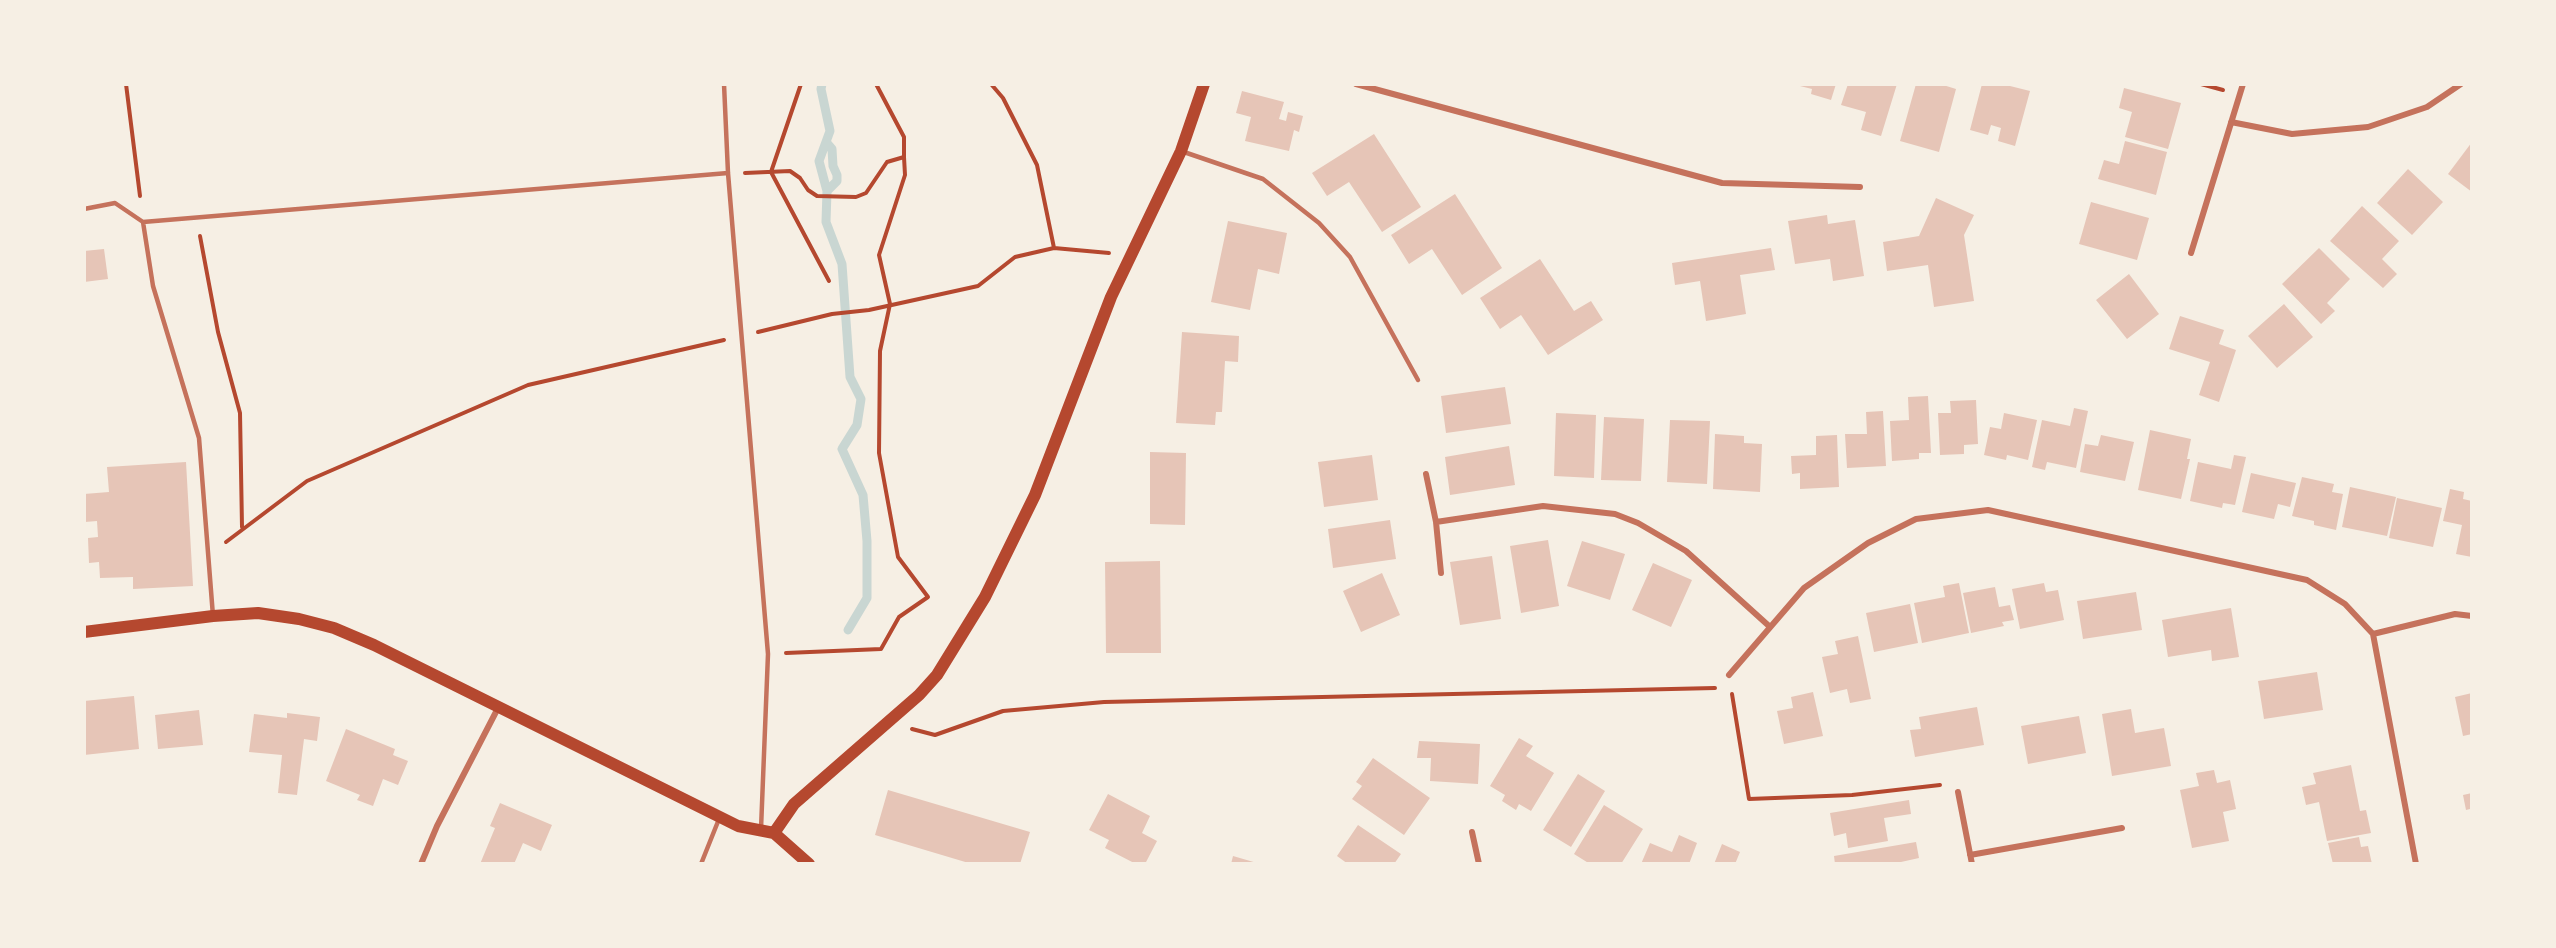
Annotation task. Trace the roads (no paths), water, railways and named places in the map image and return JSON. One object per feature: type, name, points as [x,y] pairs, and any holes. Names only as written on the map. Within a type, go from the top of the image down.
[{"type":"main road","points":[[767,831],[794,804],[888,723],[937,675],[985,597],[1035,495],[1111,297],[1181,152],[1204,84]]},
{"type":"main road","points":[[84,632],[213,616],[258,613],[299,619],[334,628],[374,645],[738,826],[767,831],[809,864]]},
{"type":"street","points":[[1356,84],[1722,183],[1860,187]]},
{"type":"street","points":[[2191,253],[2242,84]]},
{"type":"street","points":[[2231,122],[2292,134],[2367,127],[2427,107],[2461,84]]},
{"type":"street","points":[[1426,474],[1436,522],[1441,573]]},
{"type":"street","points":[[1436,522],[1543,506],[1615,514],[1638,523],[1686,551],[1769,626]]},
{"type":"street","points":[[1729,675],[1804,588],[1868,543],[1916,519],[1988,510],[2307,580],[2345,604],[2373,634],[2416,864]]},
{"type":"street","points":[[2373,634],[2455,614],[2472,616]]},
{"type":"street","points":[[421,864],[436,825],[498,708]]},
{"type":"street","points":[[1958,792],[1972,864]]},
{"type":"street","points":[[1970,855],[2122,828]]},
{"type":"street","points":[[1472,832],[1479,864]]},
{"type":"lane","points":[[724,84],[728,173],[768,654],[767,831]]},
{"type":"lane","points":[[1181,152],[1263,179],[1319,223],[1350,257],[1418,380]]},
{"type":"lane","points":[[84,209],[115,203],[143,222],[728,173]]},
{"type":"lane","points":[[143,222],[153,286],[199,438],[213,616]]},
{"type":"lane","points":[[702,864],[720,817]]},
{"type":"waterway","points":[[822,84],[821,89],[830,131],[819,161],[827,191],[826,222],[842,264],[850,377],[861,399],[857,425],[842,449],[863,495],[867,541],[867,598],[848,630]]},
{"type":"waterway","points":[[826,142],[832,149],[833,166],[837,175],[837,181],[827,191]]}]
